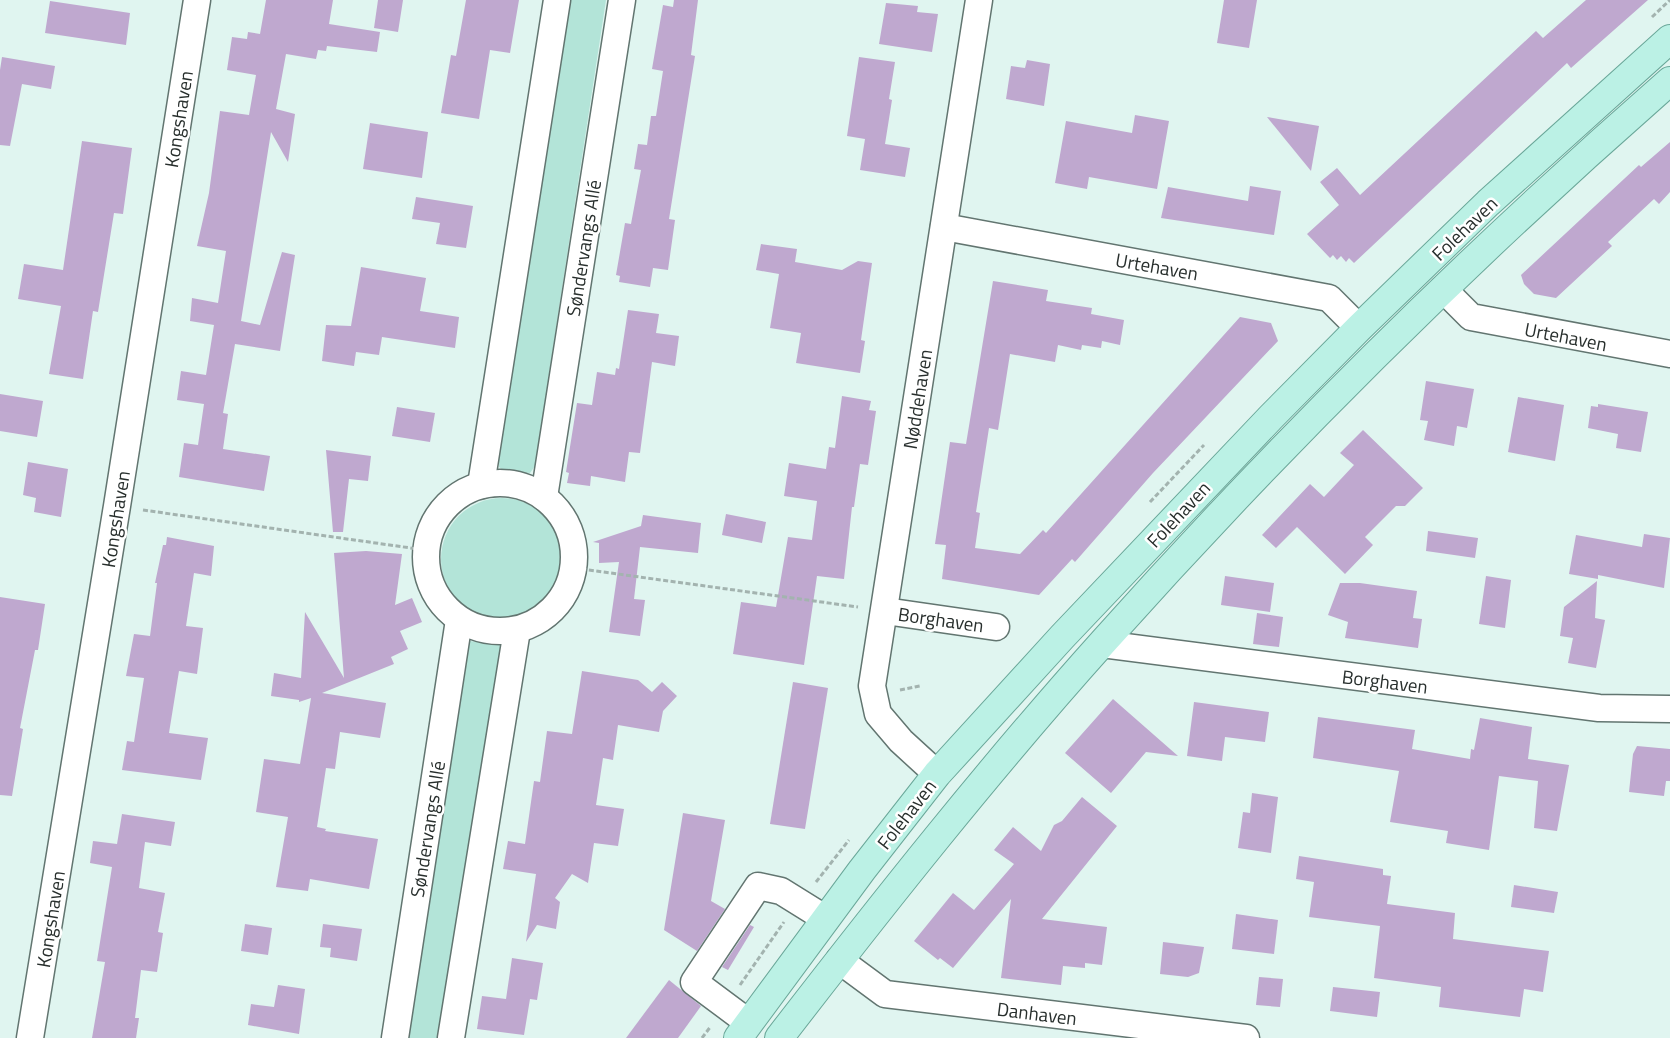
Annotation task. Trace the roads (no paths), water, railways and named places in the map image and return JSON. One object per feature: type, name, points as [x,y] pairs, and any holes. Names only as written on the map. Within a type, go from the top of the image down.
[{"type":"main road","name":"Folehaven","points":[[743,1030],[937,774],[1199,492],[1359,328],[1488,204],[1670,39]]},
{"type":"main road","name":"Folehaven","points":[[779,1038],[961,808],[1102,644],[1245,487],[1443,289],[1598,144],[1670,81]]},
{"type":"street","name":"Kongshaven","points":[[30,1038],[197,0]]},
{"type":"street","points":[[481,485],[557,0]]},
{"type":"street","name":"Søndervangs Allé","points":[[544,497],[622,0]]},
{"type":"street","name":"Nøddehaven","points":[[937,774],[878,714],[872,686],[979,0]]},
{"type":"street","name":"Urtehaven","points":[[944,227],[1329,298],[1359,328]]},
{"type":"street","name":"Urtehaven","points":[[1443,289],[1471,317],[1670,354]]},
{"type":"street","points":[[503,483],[524,487],[544,497],[558,511],[568,528],[574,548],[574,568],[560,601],[548,614],[533,624],[517,630],[486,631],[459,620],[439,601],[428,577],[425,550],[431,528],[443,508],[461,494],[481,485],[503,483]]},
{"type":"street","name":"Borghaven","points":[[885,611],[996,627]]},
{"type":"street","name":"Søndervangs Allé","points":[[395,1038],[459,620]]},
{"type":"street","points":[[452,1038],[517,630]]},
{"type":"street","name":"Borghaven","points":[[1102,644],[1599,708],[1670,709]]},
{"type":"street","points":[[743,1030],[694,982],[758,886],[781,891],[826,919]]},
{"type":"street","name":"Danhaven","points":[[839,960],[885,994],[1246,1038]]}]
